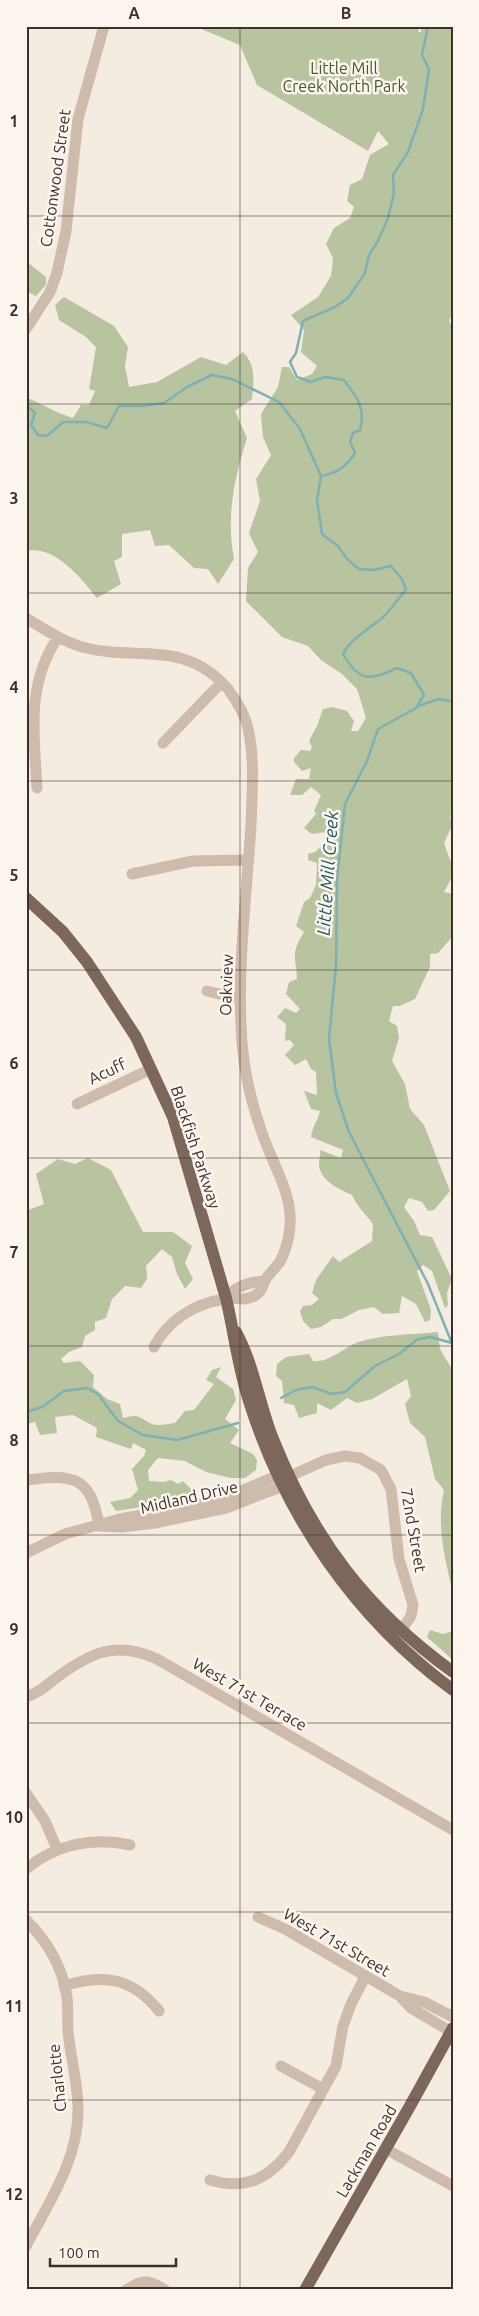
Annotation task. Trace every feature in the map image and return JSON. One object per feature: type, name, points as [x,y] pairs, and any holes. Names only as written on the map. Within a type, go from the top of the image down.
[{"type":"main road","name":"Blackfish Parkway","points":[[26,898],[63,932],[87,962],[136,1037],[173,1117],[233,1327],[244,1347],[284,1479],[312,1540],[351,1595],[398,1645],[453,1690]]},
{"type":"main road","name":"Blackfish Parkway","points":[[284,1479],[335,1557],[355,1583],[401,1631],[453,1672]]},
{"type":"main road","name":"Lackman Road","points":[[305,2290],[452,2031]]},
{"type":"street","name":"Cottonwood Street","points":[[26,329],[50,292],[57,273],[66,231],[78,119],[104,26]]},
{"type":"street","name":"Oakview","points":[[26,618],[66,642],[97,650],[153,652],[174,656],[190,662],[220,683],[237,702],[248,725],[253,779],[240,999],[244,1070],[260,1129],[288,1195],[292,1226],[287,1245],[279,1263],[264,1281],[253,1281],[234,1289],[226,1298],[196,1308],[173,1320],[154,1347]]},
{"type":"street","points":[[37,788],[34,698],[42,665],[58,637]]},
{"type":"street","points":[[163,743],[220,683]]},
{"type":"street","points":[[132,874],[193,861],[249,860]]},
{"type":"street","points":[[207,991],[240,999]]},
{"type":"street","name":"Acuff","points":[[77,1104],[151,1069]]},
{"type":"street","name":"72nd Street","points":[[284,1479],[326,1460],[353,1456],[376,1466],[386,1476],[391,1489],[400,1559],[413,1605],[411,1616],[401,1631]]},
{"type":"street","points":[[26,1480],[55,1476],[79,1483],[94,1501],[99,1526]]},
{"type":"street","name":"Midland Drive","points":[[26,1553],[65,1534],[120,1519],[217,1501],[284,1479]]},
{"type":"street","name":"West 71st Terrace","points":[[26,1697],[37,1693],[88,1656],[117,1649],[140,1652],[157,1659],[453,1830]]},
{"type":"street","points":[[26,1793],[45,1822],[57,1850]]},
{"type":"street","points":[[26,1869],[57,1850],[70,1845],[105,1841],[130,1845]]},
{"type":"street","name":"West 71st Street","points":[[258,1917],[286,1929],[400,1996],[424,2002],[453,2017]]},
{"type":"street","name":"Charlotte","points":[[26,1920],[49,1947],[58,1966],[64,1986],[68,2032],[78,2091],[76,2130],[66,2170],[26,2246]]},
{"type":"street","points":[[210,2180],[242,2185],[264,2176],[281,2162],[289,2152],[336,2066],[348,2009],[365,1977]]},
{"type":"street","points":[[64,1986],[90,1979],[110,1980],[140,1991],[159,2011]]},
{"type":"street","name":"West 71st Street","points":[[400,1996],[411,2008],[452,2031]]},
{"type":"street","points":[[281,2066],[323,2089]]},
{"type":"street","points":[[386,2149],[453,2186]]},
{"type":"street","points":[[126,2290],[141,2281],[148,2281],[165,2290]]},
{"type":"green space","name":"Little Mill Creek North Park","points":[[194,26],[419,26],[418,32],[421,32],[422,26],[453,26],[453,312],[449,321],[453,329],[453,815],[450,815],[452,826],[444,843],[451,863],[452,873],[444,892],[453,894],[453,936],[438,953],[430,954],[430,967],[415,999],[400,1006],[393,1006],[389,1021],[397,1026],[399,1038],[392,1061],[405,1084],[410,1109],[424,1125],[450,1191],[434,1210],[428,1211],[422,1202],[409,1198],[404,1207],[414,1221],[420,1235],[432,1237],[452,1279],[447,1293],[448,1305],[445,1308],[432,1271],[423,1265],[417,1271],[431,1310],[430,1320],[425,1322],[416,1304],[402,1296],[399,1313],[383,1314],[374,1307],[359,1310],[341,1319],[333,1319],[321,1327],[311,1329],[303,1321],[300,1311],[303,1306],[312,1305],[319,1299],[312,1293],[316,1280],[333,1256],[339,1262],[372,1241],[373,1224],[352,1195],[330,1183],[322,1174],[319,1162],[320,1150],[341,1158],[343,1150],[311,1137],[320,1111],[311,1109],[304,1091],[317,1095],[316,1072],[311,1069],[306,1059],[295,1065],[285,1055],[294,1045],[290,1040],[285,1041],[286,1024],[277,1017],[285,1008],[296,1013],[300,1009],[286,994],[289,982],[297,979],[295,951],[304,932],[296,926],[304,902],[310,898],[316,885],[317,863],[308,860],[308,854],[315,852],[328,840],[326,832],[312,834],[304,828],[316,814],[314,811],[321,795],[311,787],[302,795],[290,795],[296,779],[309,779],[311,768],[302,771],[294,762],[294,758],[301,750],[310,751],[312,747],[309,741],[323,709],[333,707],[347,711],[354,721],[351,731],[358,731],[366,718],[357,689],[342,674],[321,660],[308,646],[282,637],[246,601],[248,568],[258,552],[249,533],[260,501],[256,479],[271,455],[263,437],[261,414],[278,387],[282,367],[289,367],[297,380],[312,374],[317,366],[301,352],[304,330],[291,315],[318,297],[331,276],[333,258],[326,244],[334,228],[350,218],[354,207],[347,201],[350,185],[362,179],[370,155],[389,144],[378,131],[368,151],[257,85],[240,45]]},
{"type":"green space","points":[[26,261],[46,277],[46,285],[36,296],[26,291]]},
{"type":"green space","points":[[64,297],[114,326],[128,347],[125,366],[129,387],[157,382],[201,357],[226,365],[243,352],[250,362],[253,380],[252,399],[235,411],[247,438],[238,468],[231,513],[234,559],[218,584],[208,569],[194,568],[169,545],[155,546],[150,530],[122,534],[122,557],[114,561],[121,584],[97,598],[75,573],[57,558],[37,550],[26,551],[26,397],[73,418],[81,405],[89,405],[95,391],[89,389],[96,347],[86,337],[59,320],[55,305]]},
{"type":"green space","points":[[88,1158],[111,1170],[143,1232],[173,1232],[192,1246],[185,1263],[193,1279],[185,1289],[177,1274],[172,1257],[162,1249],[146,1266],[147,1279],[141,1288],[125,1286],[112,1299],[106,1318],[95,1322],[95,1330],[85,1336],[82,1347],[69,1352],[61,1359],[64,1363],[80,1361],[94,1375],[93,1387],[107,1399],[120,1404],[123,1418],[138,1416],[159,1425],[175,1423],[185,1411],[194,1410],[214,1384],[206,1380],[212,1370],[221,1367],[216,1377],[233,1389],[236,1400],[225,1419],[239,1430],[230,1443],[253,1454],[257,1460],[256,1470],[245,1478],[231,1478],[206,1472],[185,1461],[158,1458],[148,1470],[149,1481],[163,1482],[171,1480],[178,1484],[183,1481],[196,1494],[193,1499],[116,1511],[110,1502],[130,1498],[138,1490],[132,1469],[144,1456],[146,1450],[133,1443],[131,1449],[96,1437],[97,1428],[73,1415],[55,1417],[57,1433],[40,1435],[35,1422],[26,1424],[26,1211],[44,1204],[36,1174],[58,1159],[75,1164]]},
{"type":"green space","points":[[438,1332],[440,1349],[453,1371],[453,1593],[441,1529],[444,1490],[435,1479],[425,1437],[410,1423],[405,1404],[411,1396],[407,1379],[372,1399],[357,1403],[347,1398],[331,1410],[317,1403],[317,1413],[299,1418],[294,1405],[284,1403],[282,1381],[276,1376],[277,1364],[286,1357],[309,1354],[313,1361],[319,1361],[325,1360],[358,1342],[368,1339]]},
{"type":"green space","points":[[430,1630],[443,1634],[453,1631],[453,1660],[427,1637]]},
{"type":"waterway","name":"Little Mill Creek","points":[[428,26],[422,55],[429,69],[423,109],[408,152],[393,175],[394,193],[388,218],[378,241],[369,255],[365,273],[348,298],[335,307],[303,321],[296,353],[290,362],[297,377],[311,382],[325,377],[344,380],[356,397],[361,409],[362,422],[360,430],[353,433],[350,442],[355,453],[341,469],[321,476],[317,500],[322,534],[338,546],[347,559],[359,569],[373,570],[391,566],[402,579],[406,590],[386,614],[356,638],[343,654],[354,670],[366,676],[372,677],[397,668],[411,673],[424,695],[416,708],[378,729],[367,761],[345,804],[337,880],[336,965],[329,1039],[336,1093],[349,1132],[428,1284],[453,1346]]},
{"type":"waterway","points":[[26,405],[35,413],[31,425],[38,435],[47,436],[63,422],[86,422],[107,428],[119,406],[142,406],[164,403],[187,387],[212,375],[232,379],[279,402],[300,429],[321,476]]},
{"type":"waterway","points":[[418,706],[439,699],[450,701]]},
{"type":"waterway","points":[[281,1398],[296,1390],[312,1387],[332,1394],[345,1392],[375,1366],[399,1354],[418,1339],[431,1337],[452,1343]]},
{"type":"waterway","points":[[26,1412],[42,1407],[64,1391],[87,1388],[98,1394],[118,1421],[143,1435],[177,1440],[238,1423]]}]
